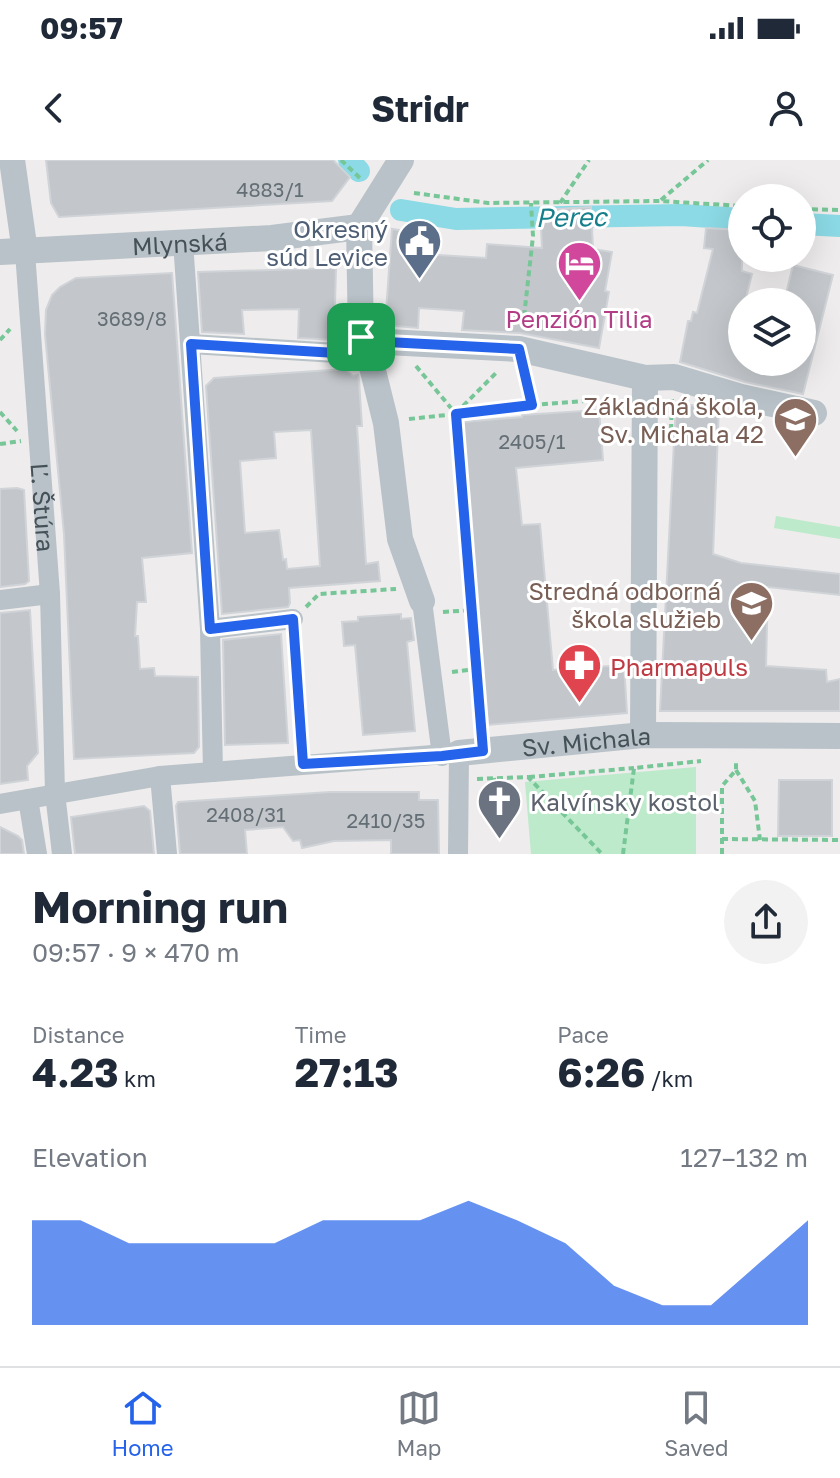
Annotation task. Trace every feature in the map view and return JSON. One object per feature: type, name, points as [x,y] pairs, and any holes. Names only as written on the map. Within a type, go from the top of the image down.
[{"type":"street","name":"Ľ. Štúra","points":[[12,160],[12,252],[50,594],[55,793],[62,854]]},
{"type":"street","points":[[401,160],[359,227],[365,346],[386,423],[400,539],[422,601],[431,674],[461,753],[458,854]]},
{"type":"street","name":"Mlynská","points":[[12,252],[272,238],[359,227]]},
{"type":"street","points":[[183,242],[210,629],[213,772]]},
{"type":"street","points":[[191,344],[365,346],[387,342],[519,349],[645,378],[674,377],[741,397],[814,413]]},
{"type":"street","points":[[643,735],[645,378]]},
{"type":"street","points":[[0,600],[50,594]]},
{"type":"street","points":[[210,629],[293,619]]},
{"type":"street","name":"Sv. Michala","points":[[0,804],[160,776],[461,753],[643,735],[840,736]]},
{"type":"street","points":[[160,776],[167,854]]},
{"type":"street","points":[[28,799],[37,854]]},
{"type":"path","points":[[341,160],[361,181]]},
{"type":"path","points":[[560,203],[589,160]]},
{"type":"path","points":[[660,201],[708,160]]},
{"type":"path","points":[[414,193],[488,203],[660,201],[728,205]]},
{"type":"path","points":[[531,203],[533,236],[519,349],[532,405]]},
{"type":"path","points":[[816,209],[840,210]]},
{"type":"path","points":[[456,414],[519,349]]},
{"type":"path","points":[[415,365],[456,414],[477,669],[461,753]]},
{"type":"path","points":[[671,431],[674,377]]},
{"type":"path","points":[[405,419],[599,400]]},
{"type":"path","points":[[0,412],[25,441]]},
{"type":"path","points":[[303,764],[293,619],[319,594],[422,601],[472,610]]},
{"type":"path","points":[[431,674],[477,669]]},
{"type":"path","points":[[726,760],[736,760],[736,770],[755,801],[760,840]]},
{"type":"path","points":[[459,780],[702,761]]},
{"type":"path","points":[[623,854],[634,768]]},
{"type":"path","points":[[722,854],[722,786],[736,770]]},
{"type":"path","points":[[528,777],[602,854]]},
{"type":"path","points":[[494,778],[498,834]]},
{"type":"path","points":[[722,839],[840,840]]},
{"type":"green space","points":[[776,516],[840,527],[840,539],[774,528]]},
{"type":"green space","points":[[696,767],[696,854],[531,854],[525,782]]},
{"type":"building","points":[[46,160],[333,160],[350,177],[332,201],[59,217],[51,203]]},
{"type":"building","points":[[591,207],[593,249],[612,252],[599,348],[520,333],[462,330],[464,311],[419,308],[418,328],[385,325],[392,229],[425,234],[423,254],[486,258],[487,244],[542,248],[540,210]]},
{"type":"building","points":[[706,228],[728,229],[728,272],[752,274],[748,288],[728,288],[728,376],[808,376],[803,394],[745,382],[680,362],[688,321],[691,321],[693,312],[697,313],[713,249],[704,248]]},
{"type":"building","points":[[336,268],[334,340],[298,338],[299,309],[242,310],[244,334],[202,332],[198,272]]},
{"type":"building","points":[[816,271],[833,275],[816,342],[816,288],[787,288],[791,272]]},
{"type":"building","points":[[172,273],[192,553],[142,558],[146,602],[137,602],[135,636],[138,636],[140,669],[154,668],[155,676],[198,677],[199,747],[194,753],[74,759],[64,534],[45,334],[46,310],[52,295],[76,278]]},
{"type":"building","points":[[345,369],[353,376],[358,375],[362,426],[357,426],[366,564],[378,562],[380,581],[289,588],[288,607],[222,614],[206,386],[214,378]],"holes":[[[311,430],[320,566],[287,569],[279,530],[245,533],[240,461],[276,458],[274,432]]]},
{"type":"building","name":"Stredná odborná škola služieb","points":[[676,404],[719,407],[713,554],[741,563],[840,574],[840,595],[768,587],[766,666],[826,670],[827,682],[840,679],[840,711],[660,711]]},
{"type":"building","points":[[599,410],[603,460],[516,468],[522,525],[540,524],[553,670],[624,665],[627,713],[488,725],[462,422]]},
{"type":"building","points":[[0,489],[24,490],[29,581],[0,587]]},
{"type":"building","points":[[30,610],[38,753],[27,766],[28,780],[0,784],[0,613]]},
{"type":"building","points":[[401,614],[401,619],[411,618],[414,640],[407,642],[415,731],[363,735],[355,645],[344,646],[342,622],[358,621],[358,617]]},
{"type":"building","points":[[281,634],[288,743],[225,745],[223,640]]},
{"type":"building","points":[[779,780],[832,780],[832,836],[778,836]]},
{"type":"building","points":[[330,792],[419,792],[419,800],[438,800],[439,854],[391,854],[391,840],[334,841],[302,848],[300,840],[293,841],[283,827],[245,830],[247,854],[180,854],[178,802]]},
{"type":"building","points":[[144,806],[150,811],[154,854],[75,854],[71,817]]},
{"type":"building","points":[[0,827],[22,840],[24,854],[0,854]]},
{"type":"waterway","name":"Perec","points":[[349,160],[359,171]]},
{"type":"waterway","name":"Perec","points":[[401,210],[456,219],[681,215],[728,218]]},
{"type":"waterway","name":"Perec","points":[[816,225],[840,226]]},
{"type":"place","name":"Okresný súd Levice","points":[[419,281]]},
{"type":"place","name":"Penzión Tilia","points":[[579,303]]},
{"type":"place","name":"Základná škola, Sv. Michala 42","points":[[795,458]]},
{"type":"place","name":"Stredná odborná škola služieb","points":[[752,643]]},
{"type":"place","name":"Pharmapuls","points":[[579,705]]},
{"type":"place","name":"Kalvínsky kostol","points":[[499,840]]},
{"type":"route","points":[[361,337],[387,342],[519,349],[532,405],[456,414],[483,751],[303,764],[293,619],[210,629],[191,344],[369,355],[361,337]]}]
